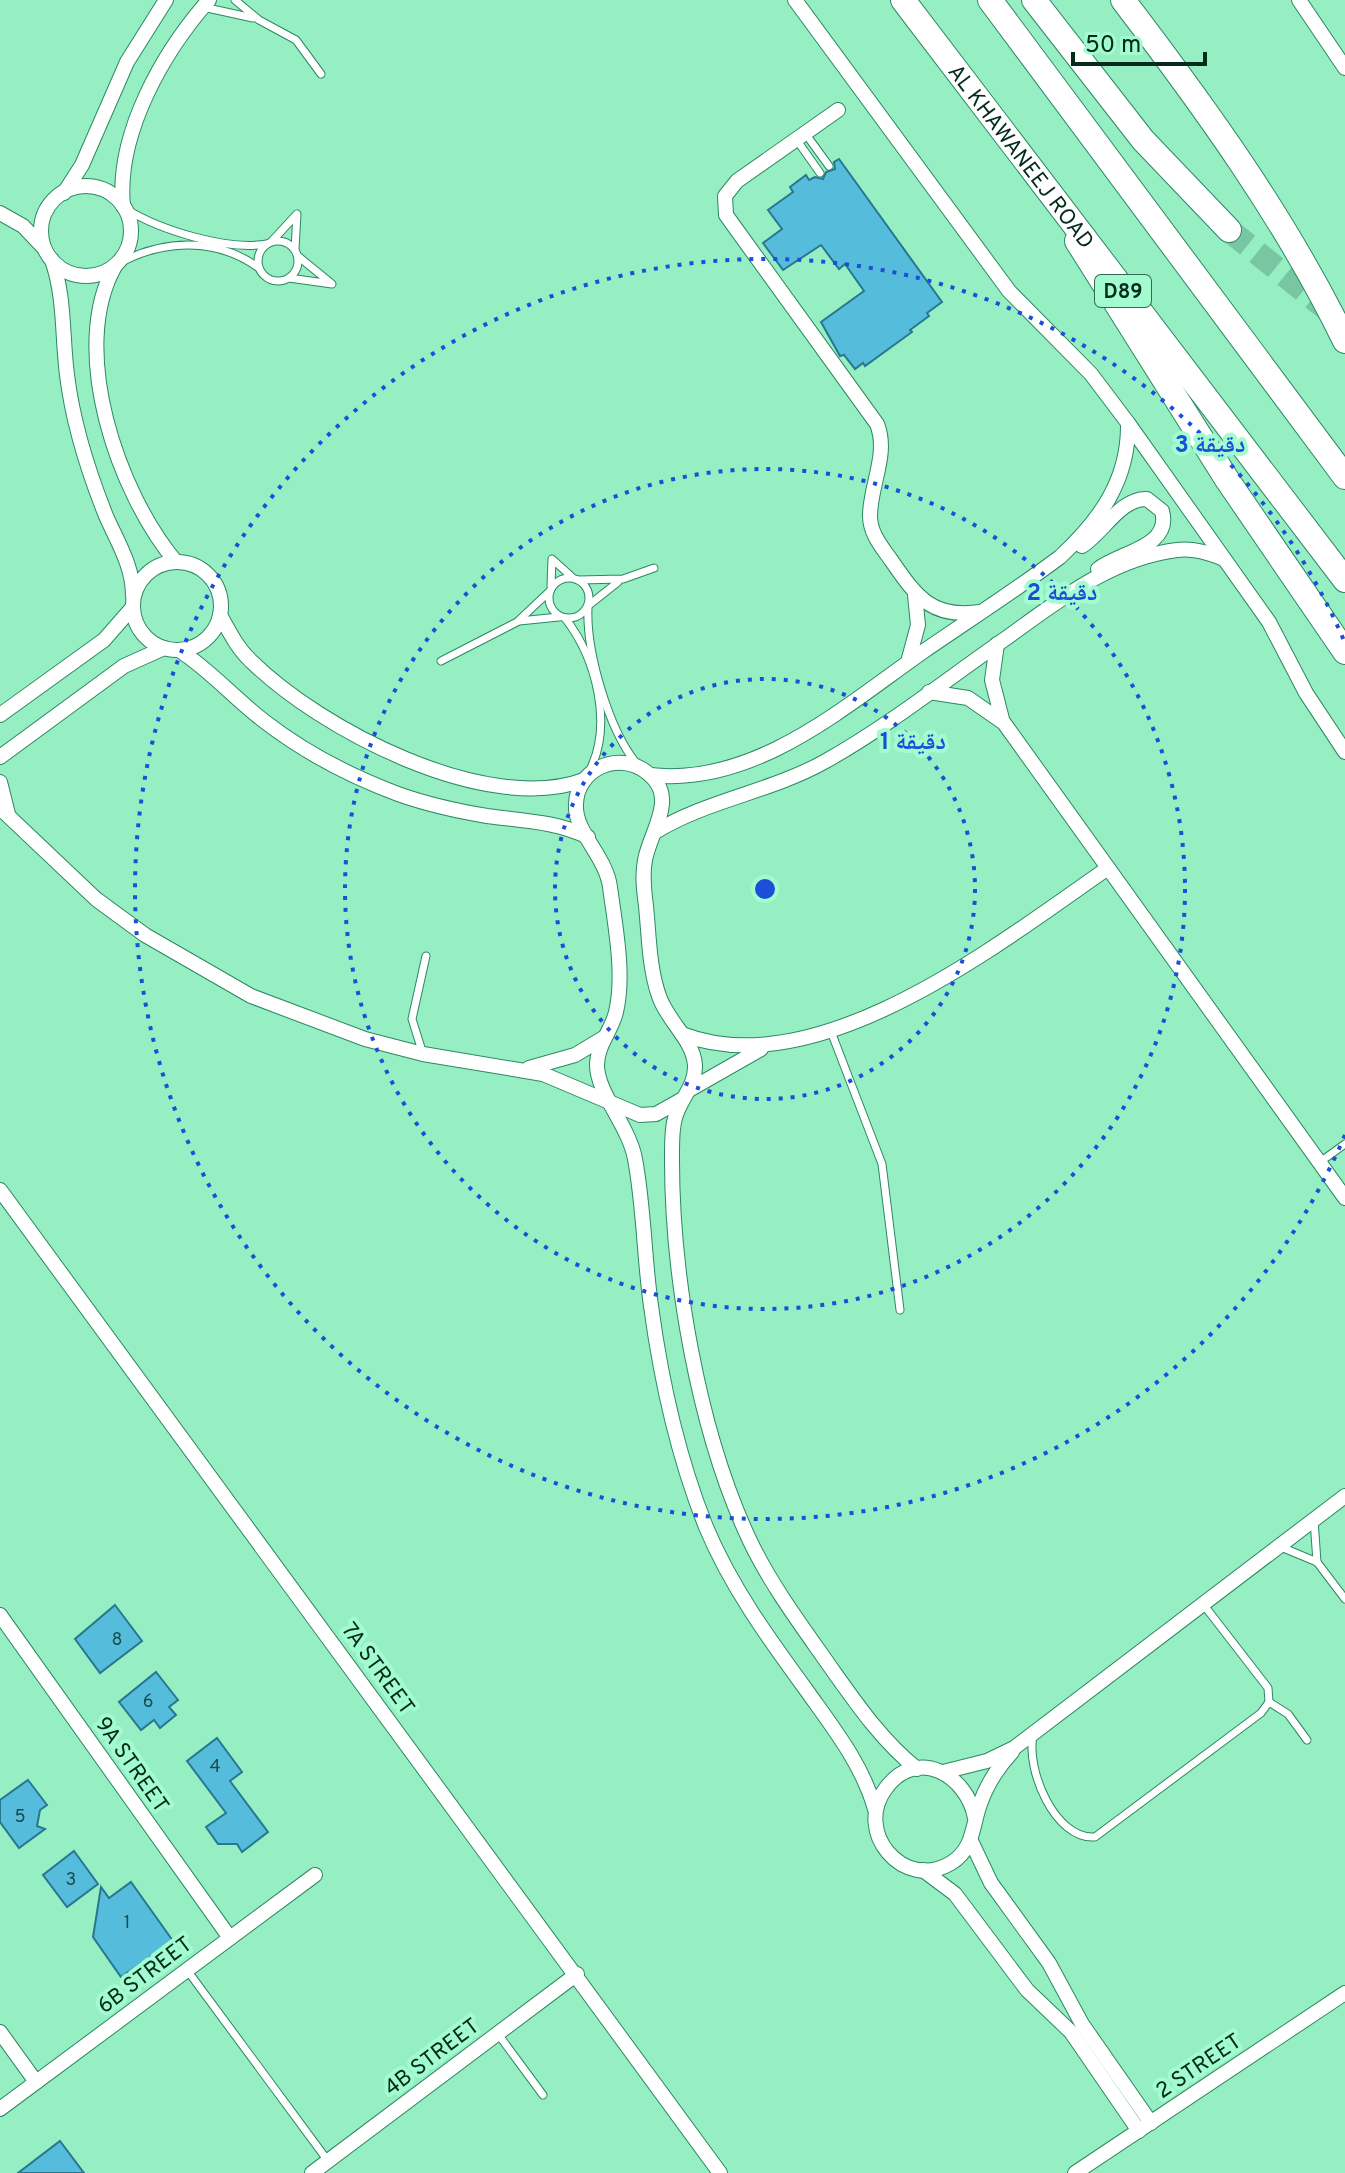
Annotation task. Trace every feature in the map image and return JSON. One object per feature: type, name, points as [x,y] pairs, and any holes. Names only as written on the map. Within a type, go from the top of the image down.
[{"type":"main road","name":"AL KHAWANEEJ ROAD","points":[[903,0],[1345,580]]},
{"type":"main road","points":[[990,0],[1345,477]]},
{"type":"main road","points":[[1034,0],[1143,140],[1229,230]]},
{"type":"main road","points":[[1123,0],[1253,177],[1293,242],[1345,341]]},
{"type":"main road","points":[[1051,198],[1167,386],[1345,652]]},
{"type":"street","points":[[166,0],[127,62],[82,165],[44,218],[49,255],[61,292],[63,345],[74,416],[94,486],[129,566],[133,602],[142,633],[202,666],[262,720],[351,774],[400,794],[450,809],[549,823],[589,838]]},
{"type":"street","points":[[795,0],[1009,291],[1091,374],[1128,423],[1269,622],[1306,693],[1345,752]]},
{"type":"street","points":[[1299,0],[1345,68]]},
{"type":"street","points":[[176,562],[151,529],[123,472],[105,411],[98,311],[130,243],[131,232],[124,208],[124,161],[141,110],[178,41],[206,3]]},
{"type":"street","points":[[838,110],[730,187],[725,196],[726,215],[877,424],[882,449],[871,527],[915,595],[941,610],[980,612]]},
{"type":"street","points":[[64,193],[76,188],[102,190],[124,208]]},
{"type":"street","points":[[0,213],[23,226],[60,268],[82,276],[105,272],[117,265]]},
{"type":"street","points":[[1060,557],[1091,527],[1114,491],[1124,464],[1128,423]]},
{"type":"street","points":[[0,715],[104,640],[133,602],[137,586],[153,568],[176,562],[201,569],[210,578],[217,589],[220,615],[241,650],[284,690],[320,716],[398,756],[469,778],[527,788],[556,788],[585,778],[606,764],[629,763],[645,771],[696,774],[781,746],[833,716],[1060,557],[1100,533],[1128,503],[1147,499],[1162,511],[1163,531],[1157,539],[1112,560],[929,692],[797,776],[691,813],[655,832]]},
{"type":"street","points":[[1080,586],[1122,566],[1165,552],[1196,550],[1225,560]]},
{"type":"street","points":[[908,662],[918,625],[915,595]]},
{"type":"street","points":[[220,615],[205,640],[124,666],[5,753],[0,781],[4,811],[96,899],[197,968],[307,1020],[423,1054],[525,1068],[579,1086],[640,1115],[670,1109],[686,1095],[768,1046]]},
{"type":"street","points":[[997,644],[992,680],[1004,723]]},
{"type":"street","points":[[929,692],[968,698],[1004,723],[1345,1198]]},
{"type":"street","points":[[645,771],[663,797],[661,822],[643,871],[654,978],[664,1008],[695,1061],[686,1095],[675,1118],[672,1152],[680,1270],[700,1390],[725,1480],[752,1546],[789,1607],[877,1731],[917,1769]]},
{"type":"street","points":[[585,778],[576,804],[581,828],[610,881],[619,981],[617,1009],[597,1064],[599,1079],[634,1153],[658,1352],[682,1454],[706,1526],[740,1594],[851,1753],[875,1809],[878,1838],[885,1851],[896,1861],[923,1870],[945,1885],[964,1904],[1027,1990],[1071,2032],[1109,2075],[1145,2127]]},
{"type":"street","points":[[681,1034],[724,1046],[768,1046],[830,1029],[901,1000],[958,970],[1108,868]]},
{"type":"street","points":[[525,1068],[559,1062],[605,1037]]},
{"type":"street","name":"7A STREET","points":[[0,1190],[720,2173]]},
{"type":"street","points":[[875,1809],[889,1783],[917,1769],[943,1772],[987,1761],[1014,1748],[1345,1496]]},
{"type":"street","name":"9A STREET","points":[[2,1622],[230,1938]]},
{"type":"street","points":[[923,1870],[951,1863],[971,1841],[975,1818],[987,1788],[1014,1748]]},
{"type":"street","points":[[943,1772],[966,1790],[975,1818]]},
{"type":"street","points":[[971,1841],[985,1873],[1055,1972],[1109,2075]]},
{"type":"street","name":"6B STREET","points":[[0,2109],[315,1875]]},
{"type":"street","name":"4B STREET","points":[[312,2173],[577,1974]]},
{"type":"street","name":"2 STREET","points":[[1075,2173],[1345,1993]]},
{"type":"street","points":[[0,2032],[36,2082]]},
{"type":"lane","points":[[235,0],[259,20]]},
{"type":"lane","points":[[206,3],[259,20],[296,40],[321,74]]},
{"type":"lane","points":[[800,136],[829,166]]},
{"type":"lane","points":[[800,136],[820,173]]},
{"type":"lane","points":[[117,265],[154,248],[202,241],[248,246],[284,241],[332,284],[289,278],[268,279],[259,268],[235,254],[202,241],[157,225],[124,208]]},
{"type":"lane","points":[[259,268],[258,254],[297,214],[297,268],[289,278]]},
{"type":"lane","points":[[585,778],[597,754],[601,730],[600,707],[596,679],[590,638],[588,590],[552,559],[552,609],[563,618],[581,643],[596,679],[615,727],[645,771]]},
{"type":"lane","points":[[517,622],[578,617],[623,579],[654,568]]},
{"type":"lane","points":[[441,661],[517,622],[563,579],[623,579]]},
{"type":"lane","points":[[423,1054],[412,1019],[426,956]]},
{"type":"lane","points":[[830,1029],[882,1164],[900,1310]]},
{"type":"lane","points":[[1320,1162],[1345,1144]]},
{"type":"lane","points":[[1314,1520],[1317,1562]]},
{"type":"lane","points":[[1279,1547],[1299,1551],[1317,1562],[1345,1599]]},
{"type":"lane","points":[[1203,1604],[1264,1682],[1269,1702],[1288,1714],[1307,1740]]},
{"type":"lane","points":[[1034,1734],[1032,1770],[1041,1792],[1073,1832],[1095,1837],[1261,1713],[1269,1702]]},
{"type":"lane","points":[[187,1970],[328,2161]]},
{"type":"lane","points":[[498,2034],[543,2095]]},
{"type":"building","points":[[839,159],[942,302],[910,330],[912,332],[865,366],[863,363],[855,369],[844,355],[840,356],[821,322],[864,291],[845,264],[839,269],[821,245],[783,270],[763,243],[782,229],[768,210],[793,192],[790,187],[806,175],[809,180],[815,177],[823,179],[826,172],[835,169],[834,162]]},
{"type":"building","points":[[115,1605],[142,1641],[100,1673],[75,1639]]},
{"type":"building","points":[[156,1672],[178,1700],[169,1707],[176,1715],[160,1728],[154,1720],[141,1730],[119,1702]]},
{"type":"building","points":[[217,1738],[242,1772],[230,1781],[268,1832],[242,1852],[237,1844],[218,1844],[206,1827],[226,1813],[187,1761]]},
{"type":"building","points":[[28,1780],[47,1805],[40,1810],[37,1826],[45,1829],[19,1848],[0,1822],[0,1800]]},
{"type":"building","points":[[74,1851],[98,1884],[67,1907],[43,1875]]},
{"type":"building","points":[[131,1882],[173,1941],[121,1977],[93,1937],[101,1887],[109,1898]]},
{"type":"building","points":[[60,2141],[84,2173],[18,2173]]},
{"type":"tunnel","points":[[1229,230],[1329,311]]}]
